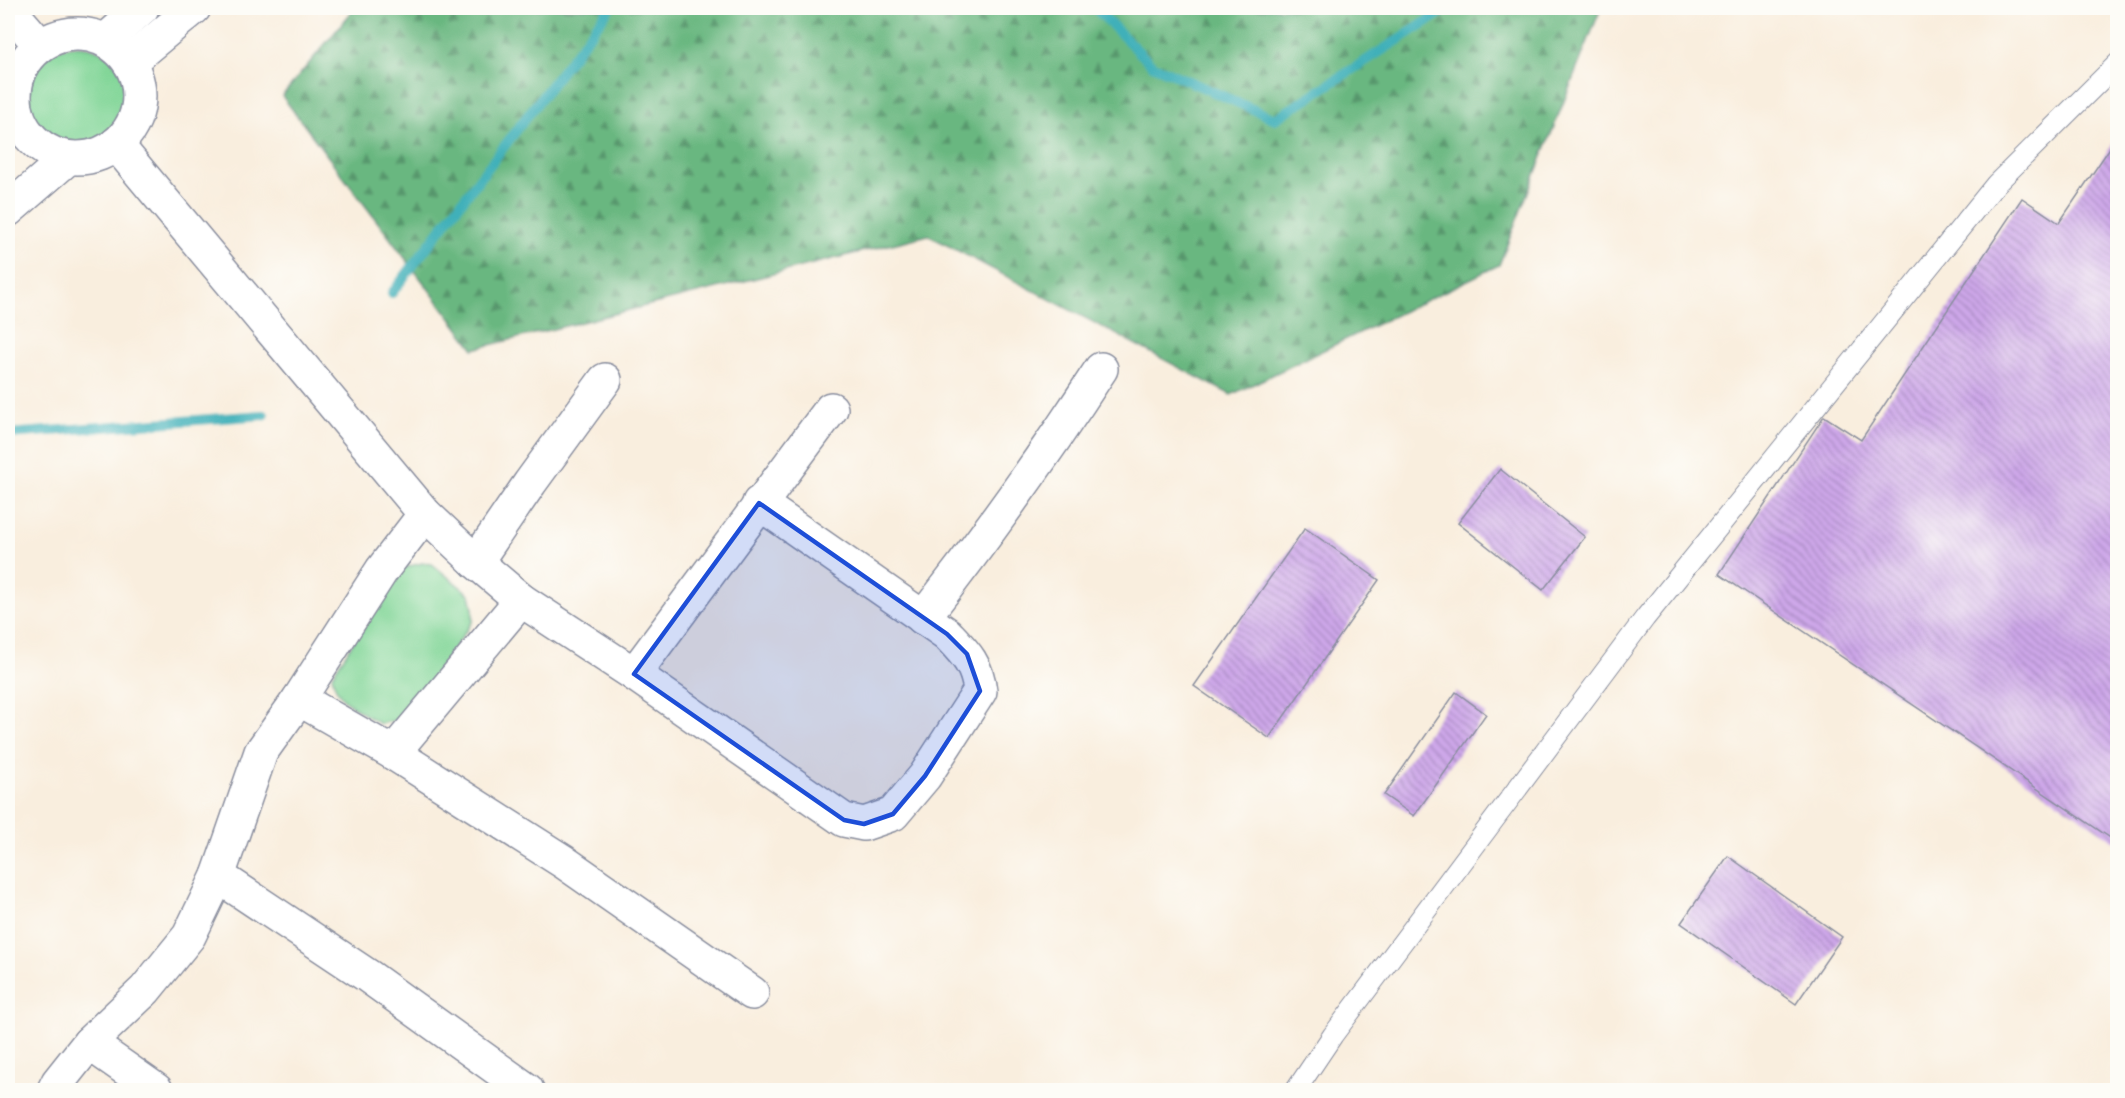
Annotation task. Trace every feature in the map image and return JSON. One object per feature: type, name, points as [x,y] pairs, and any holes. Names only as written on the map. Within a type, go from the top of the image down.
[{"type":"street","points":[[8,8],[40,45]]},
{"type":"street","points":[[118,51],[142,8]]},
{"type":"street","points":[[118,51],[194,8]]},
{"type":"street","points":[[72,33],[90,34],[118,51],[137,78],[139,97],[136,115],[128,131],[116,144],[101,153],[85,158],[68,158],[50,152],[35,142],[12,114],[18,74],[27,58],[40,45],[56,37],[72,33]]},
{"type":"street","points":[[116,144],[424,514],[476,562],[521,600],[634,674],[844,820],[864,824],[893,814],[925,776],[980,691],[978,674],[967,654],[947,634],[759,503]]},
{"type":"street","points":[[8,210],[68,158]]},
{"type":"street","points":[[923,618],[1016,496],[1101,369]]},
{"type":"street","points":[[476,562],[605,380]]},
{"type":"street","points":[[634,674],[831,408]]},
{"type":"street","points":[[54,1090],[89,1043],[145,990],[189,936],[218,876],[261,752],[299,699],[382,570],[424,514]]},
{"type":"street","points":[[393,753],[521,600]]},
{"type":"street","points":[[299,699],[393,753],[564,862],[752,993]]},
{"type":"street","points":[[218,876],[368,976],[527,1090]]},
{"type":"street","points":[[89,1043],[156,1090]]},
{"type":"lane","points":[[1296,1090],[1333,1035],[1645,618],[1996,184],[2118,63]]},
{"type":"highlighted area","points":[[759,503],[947,634],[967,654],[980,691],[925,776],[893,814],[864,824],[844,820],[634,674]]},
{"type":"green space","points":[[355,8],[1601,8],[1499,265],[1231,395],[928,235],[474,349],[282,96]]},
{"type":"green space","points":[[77,46],[105,54],[119,68],[127,96],[119,124],[105,138],[77,146],[49,138],[35,124],[27,96],[35,68],[49,54]]},
{"type":"green space","points":[[422,563],[432,564],[470,595],[473,621],[410,713],[401,719],[380,724],[343,698],[334,684],[332,675],[402,568]]},
{"type":"building","points":[[2118,136],[2118,843],[1719,574],[1824,416],[1861,440],[2022,198],[2059,223]]},
{"type":"building","points":[[1500,469],[1585,537],[1543,590],[1458,523]]},
{"type":"building","points":[[1305,528],[1379,580],[1269,738],[1194,686]]},
{"type":"building","points":[[1456,692],[1486,714],[1414,816],[1384,795]]},
{"type":"building","points":[[1728,856],[1842,937],[1796,1004],[1681,923]]},
{"type":"waterway","points":[[392,293],[610,8]]},
{"type":"waterway","points":[[1095,8],[1152,65],[1275,119],[1448,8]]},
{"type":"waterway","points":[[8,434],[264,415]]}]
